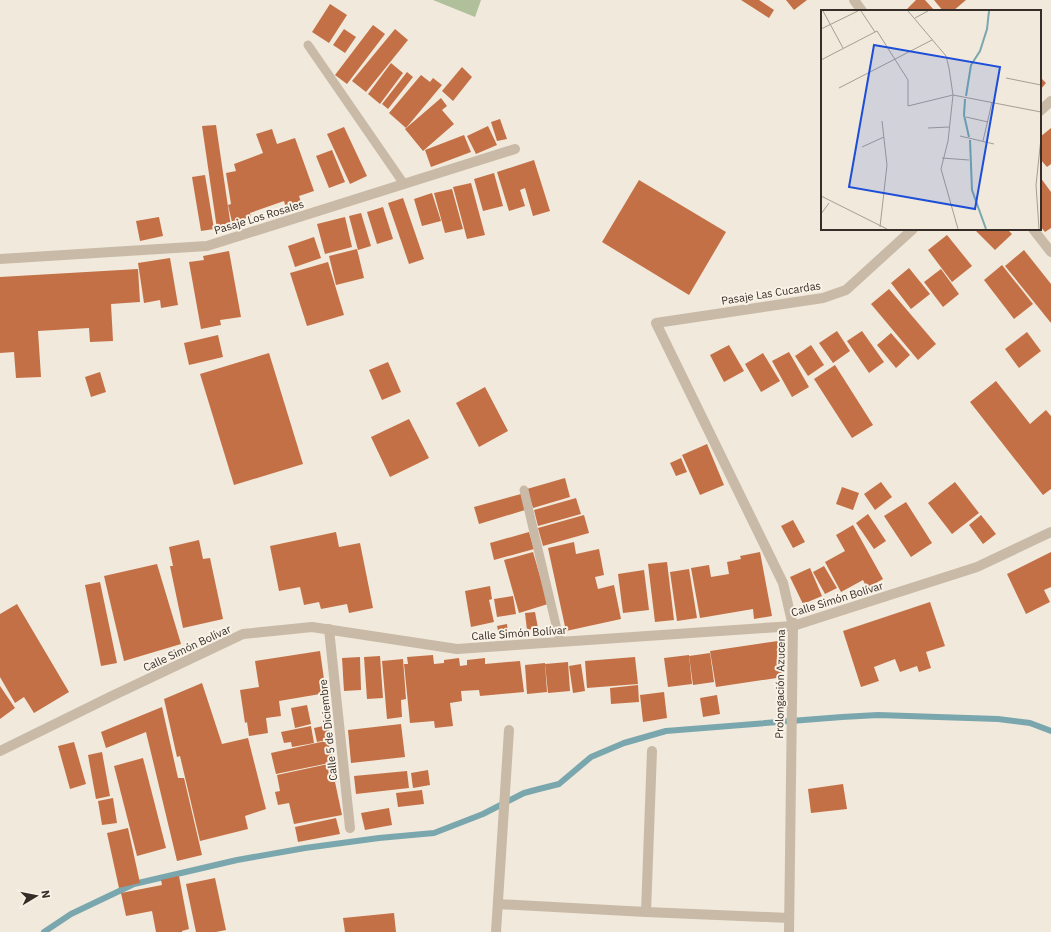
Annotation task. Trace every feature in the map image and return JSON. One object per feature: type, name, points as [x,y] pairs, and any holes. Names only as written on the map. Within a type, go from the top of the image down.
[{"type":"street","points":[[854,0],[861,10]]},
{"type":"street","points":[[1041,110],[1051,100]]},
{"type":"street","name":"Pasaje Los Rosales","points":[[0,259],[207,246],[516,149]]},
{"type":"street","name":"Pasaje Las Cucardas","points":[[656,323],[823,298],[846,290],[912,230]]},
{"type":"street","points":[[1034,230],[1051,252]]},
{"type":"street","name":"Prolongación Azucena","points":[[656,323],[783,583],[794,626],[788,932]]},
{"type":"street","name":"Calle Simón Bolívar","points":[[0,751],[243,634],[312,627],[458,649],[794,626],[978,567],[1051,532]]},
{"type":"street","name":"Calle 5 de Diciembre","points":[[329,629],[350,828]]},
{"type":"street","points":[[496,932],[508,730]]},
{"type":"street","points":[[646,912],[652,751]]},
{"type":"street","points":[[498,904],[789,918]]},
{"type":"lane","points":[[308,45],[404,184]]},
{"type":"lane","points":[[524,490],[560,642]]},
{"type":"green space","points":[[433,0],[481,0],[475,17]]},
{"type":"building","points":[[741,0],[759,0],[774,10],[769,18]]},
{"type":"building","points":[[786,0],[807,0],[794,10]]},
{"type":"building","points":[[916,0],[925,0],[934,10],[906,10]]},
{"type":"building","points":[[934,0],[966,0],[954,10],[942,10]]},
{"type":"building","points":[[330,4],[347,15],[329,43],[312,32]]},
{"type":"building","points":[[373,25],[385,34],[347,84],[335,75]]},
{"type":"building","points":[[344,29],[356,37],[345,53],[333,45]]},
{"type":"building","points":[[395,29],[408,40],[366,92],[352,81]]},
{"type":"building","points":[[391,63],[403,73],[380,104],[368,94]]},
{"type":"building","points":[[462,67],[472,77],[453,101],[442,91]]},
{"type":"building","points":[[407,72],[413,77],[388,109],[382,104]]},
{"type":"building","points":[[421,75],[430,82],[433,78],[442,85],[406,128],[389,113]]},
{"type":"building","points":[[1041,78],[1046,83],[1041,89]]},
{"type":"building","points":[[441,98],[447,106],[442,110],[454,124],[423,151],[405,129]]},
{"type":"building","points":[[500,119],[507,139],[497,141],[491,122]]},
{"type":"building","points":[[216,125],[231,227],[217,229],[202,126]]},
{"type":"building","points":[[488,126],[497,145],[476,154],[467,136]]},
{"type":"building","points":[[344,127],[367,176],[350,184],[327,134]]},
{"type":"building","points":[[1051,128],[1051,164],[1047,167],[1041,160],[1041,136]]},
{"type":"building","points":[[272,129],[277,144],[295,138],[314,191],[299,196],[301,202],[286,208],[284,201],[250,213],[251,217],[232,222],[228,205],[231,204],[226,173],[236,171],[234,164],[263,153],[256,134]]},
{"type":"building","points":[[464,135],[471,152],[431,167],[425,150]]},
{"type":"building","points":[[332,150],[345,182],[329,188],[316,156]]},
{"type":"building","points":[[534,160],[550,211],[533,216],[525,188],[520,190],[525,206],[509,211],[497,172]]},
{"type":"building","points":[[494,173],[503,206],[483,211],[474,179]]},
{"type":"building","points":[[205,175],[214,229],[201,231],[192,177]]},
{"type":"building","points":[[1041,178],[1051,192],[1051,228],[1045,232],[1041,227]]},
{"type":"building","points":[[639,180],[726,232],[689,295],[602,242]]},
{"type":"building","points":[[471,183],[485,235],[467,239],[453,187]]},
{"type":"building","points":[[452,189],[463,229],[445,233],[434,193]]},
{"type":"building","points":[[432,193],[441,221],[422,226],[414,199]]},
{"type":"building","points":[[403,198],[424,259],[409,264],[388,203]]},
{"type":"building","points":[[383,207],[393,239],[377,244],[367,212]]},
{"type":"building","points":[[361,213],[371,246],[358,250],[349,216]]},
{"type":"building","points":[[159,217],[163,236],[140,241],[136,221]]},
{"type":"building","points":[[345,217],[352,247],[325,254],[317,224]]},
{"type":"building","points":[[975,230],[1008,230],[1012,234],[995,250]]},
{"type":"building","points":[[947,235],[972,266],[952,282],[928,250]]},
{"type":"building","points":[[314,237],[321,258],[295,267],[288,246]]},
{"type":"building","points":[[357,249],[364,278],[336,285],[329,256]]},
{"type":"building","points":[[1024,250],[1051,284],[1051,323],[1005,266]]},
{"type":"building","points":[[229,251],[241,317],[220,320],[221,325],[201,329],[189,262],[204,260],[203,256]]},
{"type":"building","points":[[170,258],[178,305],[161,308],[160,300],[144,303],[138,263]]},
{"type":"building","points":[[328,262],[344,315],[307,326],[290,273]]},
{"type":"building","points":[[1002,265],[1033,304],[1014,319],[984,280]]},
{"type":"building","points":[[909,268],[930,294],[911,309],[891,283]]},
{"type":"building","points":[[138,269],[140,302],[111,304],[113,341],[90,342],[89,328],[38,331],[41,377],[16,378],[14,352],[0,353],[0,277]]},
{"type":"building","points":[[941,269],[959,294],[943,307],[924,282]]},
{"type":"building","points":[[889,289],[936,344],[918,360],[871,304]]},
{"type":"building","points":[[837,331],[850,351],[833,363],[819,343]]},
{"type":"building","points":[[862,331],[884,362],[869,373],[847,341]]},
{"type":"building","points":[[1027,332],[1041,351],[1019,368],[1005,349]]},
{"type":"building","points":[[891,333],[910,355],[896,368],[877,345]]},
{"type":"building","points":[[218,335],[223,357],[189,365],[184,343]]},
{"type":"building","points":[[729,345],[744,371],[724,382],[710,355]]},
{"type":"building","points":[[811,345],[824,365],[808,376],[795,356]]},
{"type":"building","points":[[789,352],[809,387],[792,397],[772,361]]},
{"type":"building","points":[[269,353],[303,464],[234,485],[200,374]]},
{"type":"building","points":[[763,353],[780,381],[761,392],[745,364]]},
{"type":"building","points":[[388,362],[401,392],[382,400],[369,370]]},
{"type":"building","points":[[835,365],[873,425],[852,438],[814,379]]},
{"type":"building","points":[[100,372],[106,392],[91,397],[85,377]]},
{"type":"building","points":[[996,381],[1030,424],[1046,410],[1051,416],[1051,489],[1043,495],[970,402]]},
{"type":"building","points":[[485,387],[508,431],[479,447],[456,403]]},
{"type":"building","points":[[409,419],[429,458],[390,477],[371,437]]},
{"type":"building","points":[[707,444],[724,485],[700,495],[682,455]]},
{"type":"building","points":[[681,458],[687,472],[676,476],[670,463]]},
{"type":"building","points":[[565,478],[570,497],[533,508],[527,489]]},
{"type":"building","points":[[881,482],[892,497],[875,510],[864,494]]},
{"type":"building","points":[[955,482],[979,513],[952,534],[928,503]]},
{"type":"building","points":[[842,487],[859,493],[853,510],[836,504]]},
{"type":"building","points":[[521,494],[525,510],[479,524],[474,507]]},
{"type":"building","points":[[576,498],[581,514],[538,526],[534,510]]},
{"type":"building","points":[[906,502],[932,543],[911,557],[884,516]]},
{"type":"building","points":[[868,514],[886,541],[874,549],[856,523]]},
{"type":"building","points":[[584,515],[589,533],[543,546],[538,528]]},
{"type":"building","points":[[981,515],[996,534],[983,544],[969,525]]},
{"type":"building","points":[[793,520],[805,542],[793,548],[781,526]]},
{"type":"building","points":[[853,525],[883,579],[867,588],[863,580],[841,592],[825,562],[845,551],[836,535]]},
{"type":"building","points":[[336,532],[339,547],[360,543],[373,608],[349,613],[347,604],[321,609],[319,602],[304,605],[300,587],[279,591],[270,546]]},
{"type":"building","points":[[529,532],[534,549],[494,560],[490,543]]},
{"type":"building","points":[[199,540],[203,559],[210,558],[223,619],[183,628],[170,566],[173,566],[169,547]]},
{"type":"building","points":[[574,542],[576,554],[599,549],[604,575],[595,577],[598,589],[614,585],[621,619],[566,631],[548,548]]},
{"type":"building","points":[[533,552],[548,604],[519,613],[504,560]]},
{"type":"building","points":[[760,552],[772,616],[754,619],[753,609],[700,618],[691,568],[709,565],[711,577],[729,574],[727,562],[741,559],[740,556]]},
{"type":"building","points":[[1051,552],[1051,587],[1044,590],[1050,602],[1026,614],[1007,574]]},
{"type":"building","points":[[667,562],[674,620],[655,622],[648,564]]},
{"type":"building","points":[[157,564],[181,644],[124,661],[104,576]]},
{"type":"building","points":[[824,566],[837,588],[825,594],[813,572]]},
{"type":"building","points":[[810,568],[822,596],[803,604],[790,577]]},
{"type":"building","points":[[689,569],[697,618],[677,621],[670,572]]},
{"type":"building","points":[[644,570],[649,610],[623,613],[618,574]]},
{"type":"building","points":[[100,582],[117,663],[101,666],[85,585]]},
{"type":"building","points":[[490,586],[492,599],[489,600],[494,622],[471,627],[465,591]]},
{"type":"building","points":[[513,596],[516,614],[497,617],[494,599]]},
{"type":"building","points":[[930,602],[945,646],[926,652],[931,668],[919,672],[917,666],[900,672],[895,659],[874,667],[879,681],[861,687],[843,631]]},
{"type":"building","points":[[17,604],[69,692],[34,713],[24,697],[15,703],[0,677],[0,614]]},
{"type":"building","points":[[535,612],[538,628],[527,630],[525,613]]},
{"type":"building","points":[[507,624],[508,634],[499,635],[497,626]]},
{"type":"building","points":[[778,641],[783,677],[716,687],[710,651]]},
{"type":"building","points":[[320,651],[326,693],[279,701],[281,716],[266,718],[268,733],[249,736],[247,722],[245,723],[240,690],[259,687],[255,661]]},
{"type":"building","points":[[710,653],[714,682],[693,685],[689,656]]},
{"type":"building","points":[[433,655],[434,664],[444,663],[444,660],[459,658],[460,666],[467,665],[467,660],[485,658],[485,664],[520,661],[524,692],[480,696],[479,690],[461,691],[462,701],[450,703],[453,726],[435,728],[434,721],[410,723],[404,664],[408,664],[407,657]]},
{"type":"building","points":[[689,655],[692,684],[668,687],[664,658]]},
{"type":"building","points":[[380,656],[383,698],[367,699],[364,657]]},
{"type":"building","points":[[360,657],[361,690],[344,691],[342,658]]},
{"type":"building","points":[[635,657],[638,684],[587,688],[585,661]]},
{"type":"building","points":[[403,659],[406,699],[401,700],[402,717],[387,719],[382,661]]},
{"type":"building","points":[[568,662],[570,691],[548,693],[545,664]]},
{"type":"building","points":[[545,663],[547,692],[527,694],[525,665]]},
{"type":"building","points":[[581,664],[585,691],[573,693],[569,666]]},
{"type":"building","points":[[202,683],[222,744],[248,738],[266,809],[245,816],[248,829],[200,841],[180,756],[177,757],[164,699]]},
{"type":"building","points":[[638,685],[639,702],[611,704],[610,688]]},
{"type":"building","points":[[0,686],[15,708],[0,719]]},
{"type":"building","points":[[664,692],[667,718],[643,722],[640,695]]},
{"type":"building","points":[[717,695],[720,714],[703,717],[700,698]]},
{"type":"building","points":[[307,705],[311,724],[295,728],[291,708]]},
{"type":"building","points":[[162,707],[178,778],[184,778],[202,855],[177,861],[146,732],[106,748],[101,732]]},
{"type":"building","points":[[401,724],[405,757],[351,763],[348,730]]},
{"type":"building","points":[[328,725],[331,739],[317,742],[314,728]]},
{"type":"building","points":[[311,726],[314,743],[292,747],[291,742],[284,743],[281,732]]},
{"type":"building","points":[[330,740],[334,762],[276,774],[271,753]]},
{"type":"building","points":[[74,742],[86,784],[70,789],[58,746]]},
{"type":"building","points":[[102,752],[110,796],[96,799],[88,755]]},
{"type":"building","points":[[143,758],[166,848],[137,856],[114,766]]},
{"type":"building","points":[[333,763],[337,781],[335,782],[342,815],[294,824],[289,803],[278,805],[275,792],[280,791],[277,775]]},
{"type":"building","points":[[428,770],[430,785],[413,788],[411,773]]},
{"type":"building","points":[[407,771],[409,788],[356,794],[354,776]]},
{"type":"building","points":[[843,784],[847,809],[811,813],[808,789]]},
{"type":"building","points":[[422,790],[424,804],[398,807],[396,793]]},
{"type":"building","points":[[113,798],[117,823],[102,825],[98,801]]},
{"type":"building","points":[[389,808],[392,825],[365,830],[361,813]]},
{"type":"building","points":[[336,818],[340,834],[298,842],[295,827]]},
{"type":"building","points":[[128,828],[140,883],[119,888],[107,833]]},
{"type":"building","points":[[179,876],[189,929],[182,932],[156,932],[152,911],[126,916],[121,893],[162,885],[161,880]]},
{"type":"building","points":[[215,878],[226,930],[216,932],[196,932],[186,884]]},
{"type":"building","points":[[394,913],[396,932],[345,932],[343,918]]},
{"type":"waterway","points":[[44,932],[71,914],[134,884],[237,860],[305,848],[379,838],[434,833],[483,814],[524,793],[559,784],[591,757],[624,743],[666,731],[878,715],[998,719],[1030,723],[1051,731]]}]
